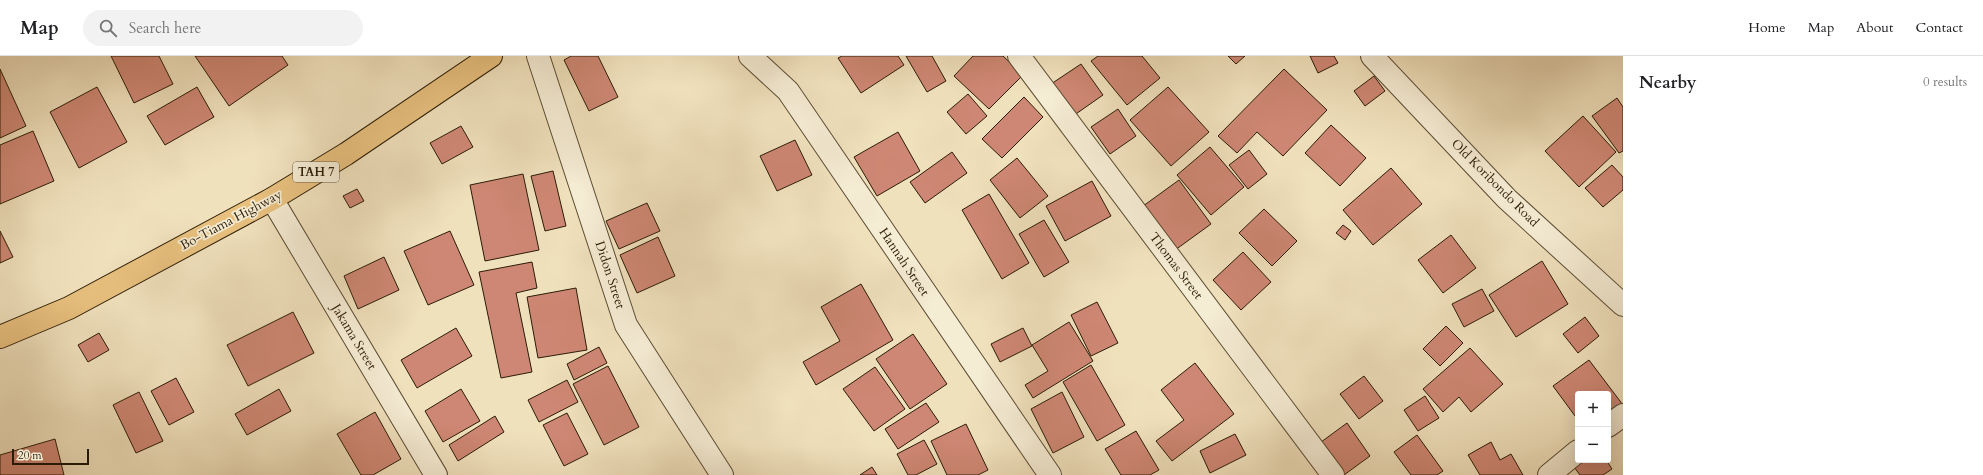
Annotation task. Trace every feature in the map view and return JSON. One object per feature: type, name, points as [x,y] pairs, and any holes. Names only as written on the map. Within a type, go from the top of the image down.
[{"type":"highway","name":"Bo-Tiama Highway","points":[[0,337],[69,308],[272,199],[359,146],[491,56]]},
{"type":"street","name":"Didon Street","points":[[538,56],[626,325],[722,475]]},
{"type":"street","name":"Hannah Street","points":[[750,56],[788,91],[1050,475]]},
{"type":"street","name":"Thomas Street","points":[[1019,56],[1333,475]]},
{"type":"street","name":"Old Koribondo Road","points":[[1372,56],[1507,199],[1623,305]]},
{"type":"street","name":"Jakama Street","points":[[272,199],[436,475]]},
{"type":"street","points":[[1611,424],[1623,415]]},
{"type":"street","points":[[1549,475],[1575,453]]},
{"type":"building","points":[[111,56],[159,56],[173,84],[134,103]]},
{"type":"building","points":[[195,56],[282,56],[288,65],[229,106]]},
{"type":"building","points":[[571,56],[598,56],[618,97],[589,111],[564,60]]},
{"type":"building","points":[[842,56],[898,56],[904,65],[861,93],[838,58]]},
{"type":"building","points":[[906,56],[932,56],[946,81],[927,92]]},
{"type":"building","points":[[973,56],[1003,56],[1023,75],[989,109],[954,76]]},
{"type":"building","points":[[1098,56],[1142,56],[1160,78],[1127,105],[1091,61]]},
{"type":"building","points":[[1228,56],[1245,56],[1236,64]]},
{"type":"building","points":[[1310,56],[1334,56],[1338,63],[1318,73]]},
{"type":"building","points":[[1081,64],[1103,95],[1073,116],[1051,84]]},
{"type":"building","points":[[0,69],[26,126],[0,138]]},
{"type":"building","points":[[1284,69],[1327,110],[1283,156],[1257,132],[1237,153],[1218,136]]},
{"type":"building","points":[[1374,76],[1385,91],[1365,106],[1354,91]]},
{"type":"building","points":[[97,87],[127,142],[79,168],[50,112]]},
{"type":"building","points":[[197,87],[214,117],[165,145],[147,116]]},
{"type":"building","points":[[1168,87],[1209,132],[1171,166],[1130,120]]},
{"type":"building","points":[[968,94],[987,116],[966,134],[947,112]]},
{"type":"building","points":[[1024,97],[1043,117],[1002,158],[982,139]]},
{"type":"building","points":[[1617,98],[1623,107],[1623,151],[1619,153],[1592,116]]},
{"type":"building","points":[[1118,109],[1136,136],[1110,154],[1091,127]]},
{"type":"building","points":[[1583,116],[1616,152],[1579,187],[1545,151]]},
{"type":"building","points":[[1331,125],[1366,158],[1340,186],[1305,153]]},
{"type":"building","points":[[461,126],[473,147],[442,164],[430,143]]},
{"type":"building","points":[[33,131],[54,181],[0,204],[0,145]]},
{"type":"building","points":[[898,132],[920,171],[877,196],[854,157]]},
{"type":"building","points":[[795,140],[812,175],[777,191],[760,156]]},
{"type":"building","points":[[1210,147],[1244,187],[1211,215],[1177,175]]},
{"type":"building","points":[[1249,150],[1267,174],[1248,189],[1229,165]]},
{"type":"building","points":[[952,152],[967,173],[925,203],[910,182]]},
{"type":"building","points":[[1017,158],[1048,196],[1020,218],[990,180]]},
{"type":"building","points":[[1612,165],[1623,177],[1623,190],[1603,207],[1585,188]]},
{"type":"building","points":[[1391,168],[1422,204],[1373,245],[1343,210]]},
{"type":"building","points":[[553,171],[566,226],[545,231],[531,176]]},
{"type":"building","points":[[523,174],[539,250],[485,261],[470,185]]},
{"type":"building","points":[[1179,180],[1211,224],[1171,253],[1139,209]]},
{"type":"building","points":[[1092,181],[1111,216],[1065,241],[1046,206]]},
{"type":"building","points":[[357,189],[364,201],[350,208],[343,196]]},
{"type":"building","points":[[989,194],[1029,263],[1002,279],[962,210]]},
{"type":"building","points":[[647,203],[660,231],[619,249],[606,221]]},
{"type":"building","points":[[1264,209],[1297,241],[1272,266],[1239,233]]},
{"type":"building","points":[[1044,220],[1069,262],[1044,277],[1019,234]]},
{"type":"building","points":[[1343,225],[1351,231],[1345,240],[1336,233]]},
{"type":"building","points":[[0,231],[13,257],[0,263]]},
{"type":"building","points":[[450,231],[474,285],[428,305],[404,251]]},
{"type":"building","points":[[1451,235],[1476,268],[1443,293],[1418,260]]},
{"type":"building","points":[[658,237],[675,276],[637,293],[620,255]]},
{"type":"building","points":[[1243,252],[1271,282],[1241,310],[1213,280]]},
{"type":"building","points":[[384,257],[399,290],[358,309],[344,276]]},
{"type":"building","points":[[1542,261],[1568,304],[1516,337],[1489,295]]},
{"type":"building","points":[[532,262],[537,288],[516,293],[532,372],[501,378],[479,272]]},
{"type":"building","points":[[861,284],[893,340],[816,385],[803,362],[840,341],[821,307]]},
{"type":"building","points":[[576,288],[587,350],[538,358],[527,297]]},
{"type":"building","points":[[1482,289],[1494,311],[1464,327],[1452,304]]},
{"type":"building","points":[[1097,302],[1118,343],[1091,356],[1071,315]]},
{"type":"building","points":[[293,312],[314,353],[248,386],[227,345]]},
{"type":"building","points":[[1585,317],[1599,336],[1578,353],[1563,334]]},
{"type":"building","points":[[1069,322],[1093,361],[1033,398],[1025,385],[1048,371],[1032,345]]},
{"type":"building","points":[[1446,326],[1463,343],[1440,366],[1423,349]]},
{"type":"building","points":[[456,328],[472,356],[417,388],[401,360]]},
{"type":"building","points":[[1023,328],[1032,346],[1000,362],[991,344]]},
{"type":"building","points":[[99,333],[109,350],[88,362],[78,345]]},
{"type":"building","points":[[913,334],[947,384],[910,409],[876,359]]},
{"type":"building","points":[[599,347],[607,363],[574,380],[567,364]]},
{"type":"building","points":[[1470,348],[1503,384],[1471,412],[1459,397],[1443,412],[1423,389]]},
{"type":"building","points":[[1589,360],[1623,405],[1611,415],[1611,391],[1575,391],[1575,416],[1553,386]]},
{"type":"building","points":[[1195,363],[1234,414],[1172,461],[1156,441],[1184,420],[1161,390]]},
{"type":"building","points":[[1091,365],[1125,425],[1097,441],[1063,382]]},
{"type":"building","points":[[608,366],[639,427],[604,445],[573,384]]},
{"type":"building","points":[[875,367],[905,409],[874,431],[843,389]]},
{"type":"building","points":[[1364,376],[1383,401],[1359,419],[1340,394]]},
{"type":"building","points":[[176,378],[194,412],[169,425],[151,391]]},
{"type":"building","points":[[567,380],[578,402],[539,422],[528,400]]},
{"type":"building","points":[[279,389],[291,411],[247,435],[235,414]]},
{"type":"building","points":[[461,389],[480,421],[443,442],[425,411]]},
{"type":"building","points":[[139,392],[163,441],[136,453],[113,405]]},
{"type":"building","points":[[1062,392],[1084,437],[1053,453],[1031,409]]},
{"type":"building","points":[[1425,396],[1439,418],[1418,431],[1404,410]]},
{"type":"building","points":[[926,403],[939,422],[898,449],[885,429]]},
{"type":"building","points":[[375,412],[401,459],[373,475],[361,475],[337,434]]},
{"type":"building","points":[[567,413],[588,454],[564,466],[543,425]]},
{"type":"building","points":[[495,416],[504,432],[458,461],[449,445]]},
{"type":"building","points":[[1347,423],[1370,456],[1344,475],[1317,445]]},
{"type":"building","points":[[966,424],[988,470],[978,475],[947,475],[931,441]]},
{"type":"building","points":[[1136,431],[1159,470],[1150,475],[1121,475],[1105,449]]},
{"type":"building","points":[[1235,434],[1246,455],[1210,473],[1200,451]]},
{"type":"building","points":[[1417,435],[1443,471],[1437,475],[1411,475],[1394,452]]},
{"type":"building","points":[[55,439],[64,475],[0,475],[0,455]]},
{"type":"building","points":[[924,440],[937,464],[916,475],[908,475],[897,454]]},
{"type":"building","points":[[1491,442],[1500,460],[1511,454],[1523,475],[1480,475],[1468,455]]},
{"type":"building","points":[[1580,463],[1608,463],[1612,469],[1603,475],[1580,475],[1574,467]]},
{"type":"building","points":[[872,467],[877,475],[860,475]]}]
